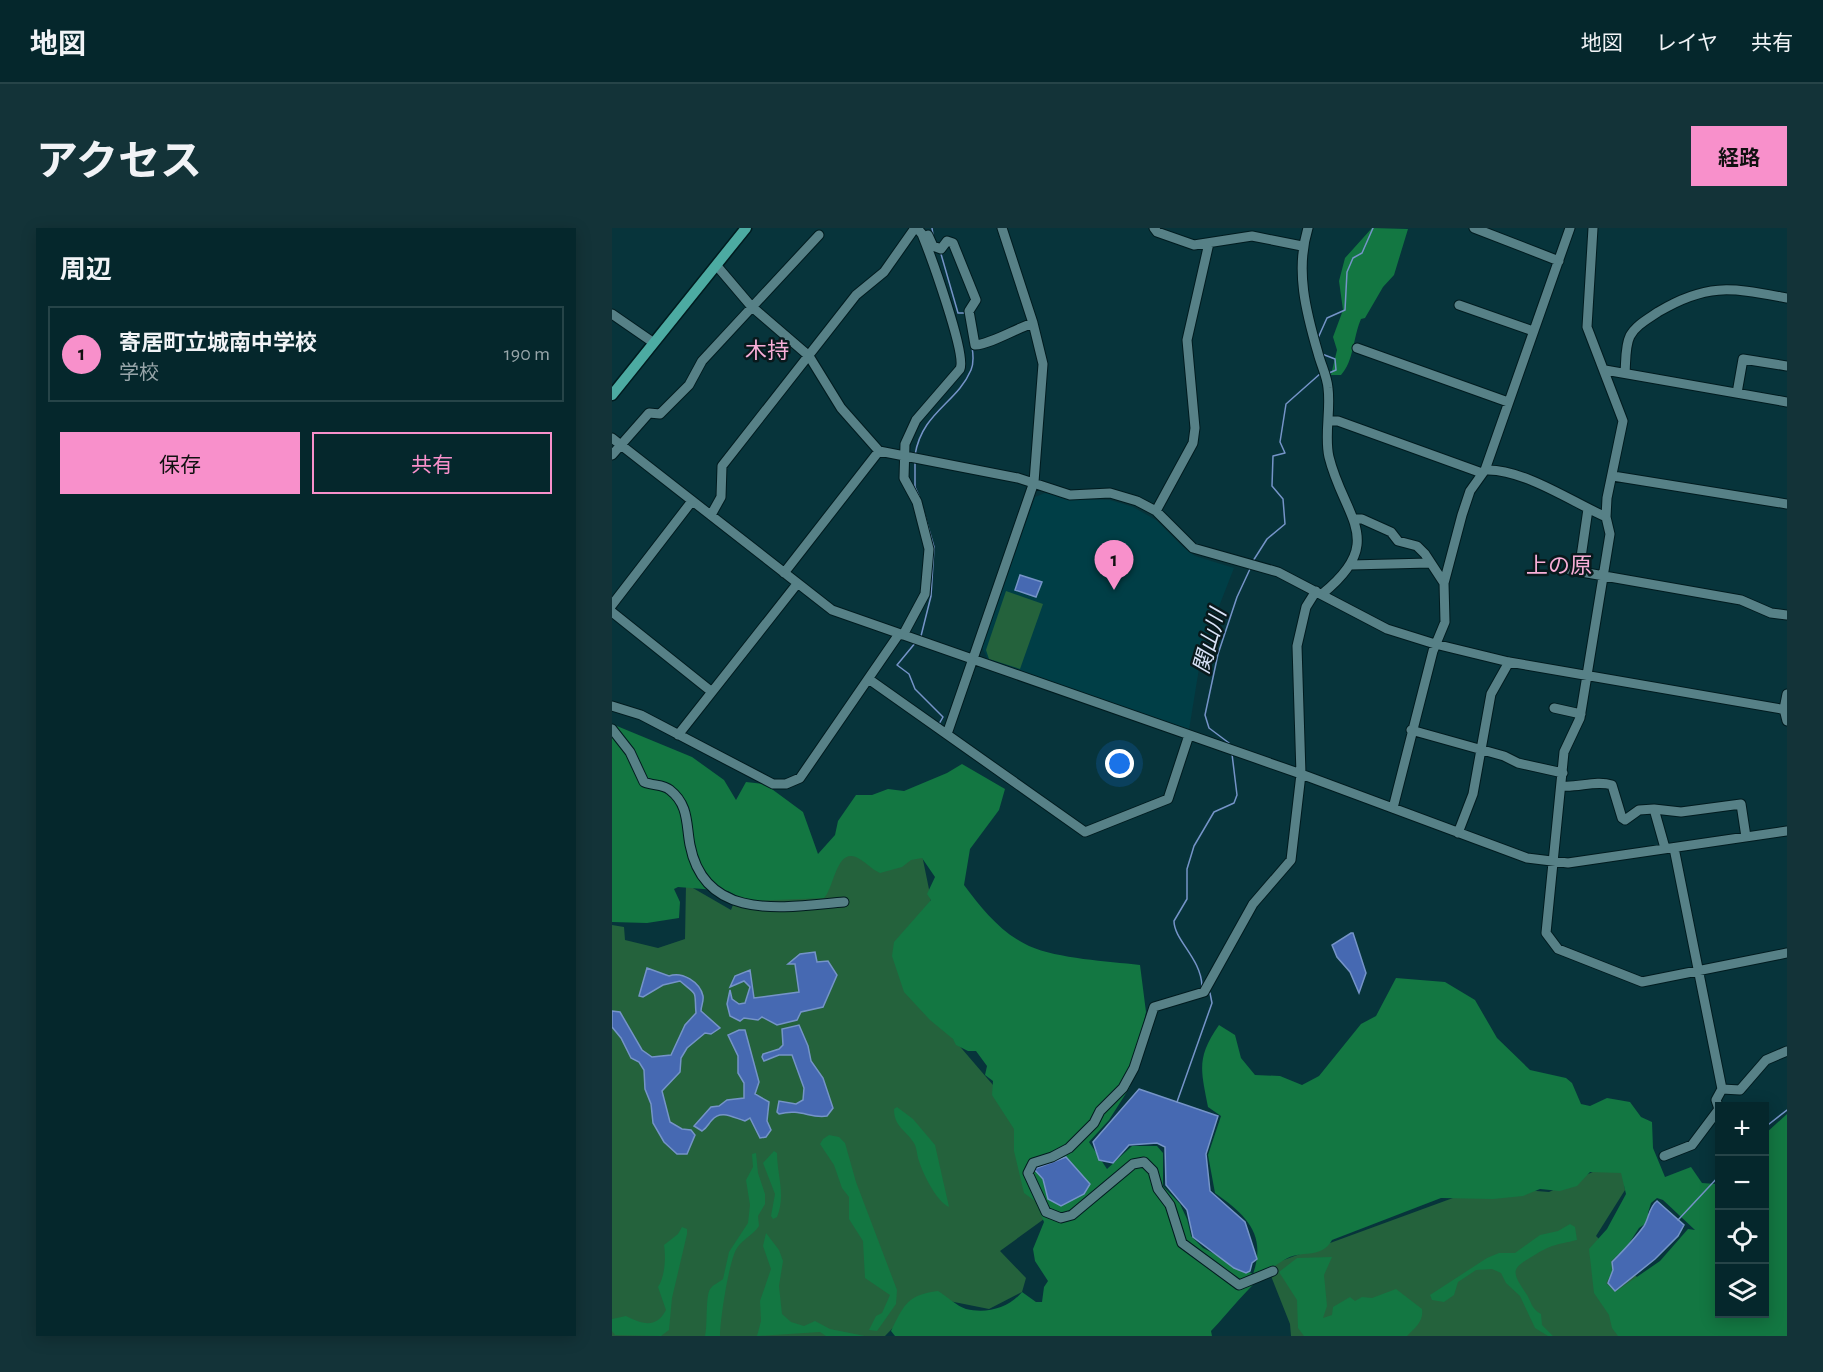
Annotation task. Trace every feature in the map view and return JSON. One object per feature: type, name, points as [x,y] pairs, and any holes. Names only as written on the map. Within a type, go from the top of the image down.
[{"type":"main road","points":[[612,395],[746,228]]},
{"type":"street","points":[[947,734],[1034,482],[1044,372],[1033,323],[1002,228]]},
{"type":"street","points":[[1154,228],[1157,232],[1194,245],[1252,236],[1302,246]]},
{"type":"street","points":[[1273,1271],[1239,1285],[1182,1243],[1170,1205],[1158,1189],[1153,1171],[1144,1162],[1133,1164],[1072,1215],[1061,1218],[1046,1212],[1028,1173],[1033,1163],[1061,1153],[1094,1123],[1100,1111],[1123,1088],[1134,1068],[1154,1007],[1204,992],[1253,904],[1291,860],[1301,774],[1297,646],[1306,607],[1319,593],[1337,582],[1351,565],[1358,533],[1329,455],[1328,384],[1302,291],[1302,246],[1308,228]]},
{"type":"street","points":[[1474,228],[1559,261]]},
{"type":"street","points":[[1496,238],[1500,228]]},
{"type":"street","points":[[1393,808],[1435,644],[1445,622],[1443,583],[1470,491],[1483,471],[1570,228]]},
{"type":"street","points":[[1593,228],[1587,327],[1623,421],[1606,517],[1610,534],[1581,714],[1564,752],[1546,928],[1548,938],[1558,949],[1642,982],[1787,953]]},
{"type":"street","points":[[917,229],[927,232],[933,246],[941,249],[947,241],[953,243],[976,300],[969,311],[975,345],[990,342],[1008,332],[1033,323]]},
{"type":"street","points":[[711,515],[721,497],[722,466],[856,295],[884,272],[917,229]]},
{"type":"street","points":[[612,706],[642,715],[773,784],[786,784],[800,778],[901,635],[925,594],[929,549],[917,502],[904,478],[905,444],[916,420],[960,369],[962,361],[953,322],[917,229]]},
{"type":"street","points":[[612,455],[649,413],[660,414],[689,385],[702,361],[819,235]]},
{"type":"street","points":[[1156,511],[1193,443],[1195,428],[1187,340],[1209,243]]},
{"type":"street","points":[[717,266],[751,306],[808,356],[841,408],[879,451],[1034,482],[1071,495],[1118,495],[1137,501],[1156,511],[1193,548],[1278,572],[1388,629],[1435,644],[1509,663],[1786,710]]},
{"type":"street","points":[[1625,373],[1627,345],[1634,331],[1679,300],[1708,290],[1733,288],[1787,298]]},
{"type":"street","points":[[1459,305],[1533,332]]},
{"type":"street","points":[[612,314],[654,343]]},
{"type":"street","points":[[1357,348],[1508,402]]},
{"type":"street","points":[[1737,393],[1743,359],[1787,366]]},
{"type":"street","points":[[1605,370],[1787,402]]},
{"type":"street","points":[[1330,420],[1483,471],[1497,469],[1517,476],[1606,517]]},
{"type":"street","points":[[612,438],[832,610],[1301,774],[1527,858],[1554,864],[1787,831]]},
{"type":"street","points":[[784,573],[879,451]]},
{"type":"street","points":[[1613,476],[1787,504]]},
{"type":"street","points":[[612,605],[692,501]]},
{"type":"street","points":[[1588,509],[1574,571],[1741,600],[1771,613],[1787,615]]},
{"type":"street","points":[[1354,519],[1362,519],[1391,532],[1398,541],[1417,546],[1425,554],[1443,583]]},
{"type":"street","points":[[1351,565],[1429,563]]},
{"type":"street","points":[[678,735],[797,584]]},
{"type":"street","points":[[612,612],[712,692]]},
{"type":"street","points":[[1458,833],[1468,811],[1482,750],[1491,694],[1509,663]]},
{"type":"street","points":[[870,680],[1085,832],[1168,799],[1190,735]]},
{"type":"street","points":[[1787,694],[1787,721]]},
{"type":"street","points":[[1554,708],[1581,714]]},
{"type":"street","points":[[612,729],[630,752],[644,782],[669,789],[679,799],[688,818],[690,846],[696,861],[707,883],[716,890],[734,901],[752,907],[844,902]]},
{"type":"street","points":[[1412,730],[1518,763],[1563,773]]},
{"type":"street","points":[[1560,786],[1572,788],[1602,782],[1612,785],[1622,818],[1625,820],[1639,810],[1681,812],[1741,804],[1746,837]]},
{"type":"street","points":[[1654,809],[1670,848],[1699,970],[1722,1089],[1716,1100],[1719,1109],[1692,1145],[1664,1156]]},
{"type":"street","points":[[1722,1089],[1740,1090],[1766,1060],[1787,1051]]},
{"type":"shaded area","points":[[1045,493],[1075,499],[1110,500],[1133,507],[1156,520],[1195,556],[1234,568],[1202,650],[1189,730],[988,660],[982,647],[1035,497]]},
{"type":"green space","points":[[1372,228],[1408,229],[1394,275],[1383,287],[1365,318],[1361,319],[1345,369],[1341,375],[1331,375],[1337,350],[1333,337],[1343,310],[1339,281],[1345,258]]},
{"type":"green space","points":[[1006,591],[1043,604],[1020,669],[989,659],[986,650]]},
{"type":"green space","points":[[612,724],[692,757],[724,780],[736,800],[746,782],[765,784],[803,812],[818,854],[835,835],[838,821],[856,795],[872,795],[888,789],[904,791],[947,773],[962,764],[1005,789],[999,810],[970,849],[964,885],[985,911],[1001,927],[1029,946],[1054,954],[1083,959],[1140,965],[1146,1012],[1130,1087],[1109,1120],[1089,1142],[1107,1169],[1132,1146],[1157,1146],[1163,1153],[1163,1186],[1180,1204],[1191,1236],[1203,1248],[1253,1274],[1257,1260],[1255,1237],[1251,1227],[1236,1209],[1215,1193],[1208,1155],[1221,1116],[1208,1107],[1202,1064],[1207,1047],[1219,1025],[1235,1035],[1241,1058],[1255,1075],[1280,1076],[1302,1085],[1319,1076],[1361,1024],[1376,1016],[1396,978],[1445,982],[1475,1000],[1497,1038],[1530,1070],[1566,1078],[1572,1083],[1581,1104],[1590,1106],[1607,1098],[1630,1102],[1641,1117],[1652,1122],[1653,1148],[1665,1177],[1691,1167],[1702,1183],[1715,1184],[1715,1318],[1769,1318],[1769,1130],[1787,1114],[1787,1336],[1618,1336],[1612,1328],[1609,1315],[1594,1293],[1589,1249],[1607,1229],[1626,1194],[1621,1173],[1590,1172],[1577,1186],[1560,1191],[1540,1189],[1523,1196],[1493,1199],[1441,1198],[1332,1240],[1322,1250],[1290,1257],[1273,1267],[1254,1284],[1211,1331],[1212,1336],[895,1336],[891,1331],[899,1314],[919,1295],[938,1291],[966,1309],[982,1311],[1004,1306],[1022,1292],[1036,1302],[1042,1302],[1044,1287],[1048,1281],[1035,1261],[1033,1249],[1044,1222],[1035,1201],[1024,1193],[1014,1151],[1014,1129],[992,1095],[993,1081],[985,1075],[987,1066],[976,1051],[968,1051],[956,1045],[953,1039],[930,1020],[904,992],[892,956],[894,942],[931,900],[927,894],[935,877],[922,858],[911,860],[902,867],[880,873],[856,857],[849,856],[840,864],[824,898],[746,901],[728,891],[678,887],[674,889],[680,902],[679,918],[647,923],[612,922]],"holes":[[[1657,1198],[1663,1200],[1695,1230],[1688,1229],[1660,1261],[1615,1292],[1606,1283],[1612,1272],[1611,1261],[1626,1248],[1639,1228],[1651,1220],[1648,1213],[1651,1203]]]},
{"type":"green space","points":[[839,854],[922,855],[931,899],[908,986],[1011,1106],[1044,1219],[1000,1251],[1026,1278],[1022,1292],[989,1309],[924,1296],[885,1336],[612,1336],[612,925],[624,927],[625,940],[658,948],[685,939],[686,884],[731,910],[740,887]]},
{"type":"green space","points":[[897,1107],[913,1119],[935,1145],[949,1207],[935,1194],[927,1180],[914,1143],[896,1120],[894,1109]]},
{"type":"green space","points":[[829,1135],[839,1137],[845,1143],[856,1182],[897,1290],[896,1304],[877,1331],[869,1330],[876,1316],[882,1313],[890,1295],[865,1278],[863,1241],[849,1219],[849,1197],[842,1188],[834,1165],[820,1144]]},
{"type":"green space","points":[[774,1151],[777,1153],[781,1201],[777,1217],[773,1219],[771,1216],[775,1194],[763,1163]]},
{"type":"green space","points":[[756,1153],[758,1173],[765,1194],[765,1204],[758,1216],[759,1226],[739,1245],[734,1255],[725,1290],[720,1336],[705,1336],[709,1291],[723,1279],[729,1252],[748,1223],[750,1205],[746,1180],[753,1167],[752,1154]]},
{"type":"green space","points":[[1621,1159],[1625,1190],[1596,1236],[1642,1282],[1640,1336],[1291,1336],[1290,1324],[1267,1266],[1483,1187],[1549,1192]]},
{"type":"green space","points":[[1570,1224],[1575,1227],[1577,1240],[1545,1249],[1521,1264],[1516,1270],[1520,1285],[1533,1307],[1541,1314],[1542,1325],[1553,1336],[1548,1336],[1535,1328],[1520,1296],[1506,1283],[1501,1273],[1492,1269],[1476,1270],[1458,1282],[1454,1295],[1444,1302],[1432,1300],[1430,1295],[1487,1258],[1499,1253],[1515,1253],[1540,1235],[1558,1231]]},
{"type":"green space","points":[[682,1227],[687,1229],[687,1234],[672,1298],[669,1330],[661,1336],[615,1335],[612,1331],[612,1319],[626,1316],[648,1323],[658,1320],[666,1310],[658,1287],[664,1267],[664,1245],[678,1234]]},
{"type":"green space","points":[[766,1233],[779,1250],[783,1261],[779,1286],[782,1314],[791,1322],[804,1326],[815,1321],[830,1329],[865,1336],[826,1336],[820,1332],[757,1336],[761,1321],[760,1301],[771,1269],[763,1246]]},
{"type":"green space","points":[[1332,1257],[1324,1275],[1327,1306],[1323,1318],[1332,1315],[1333,1307],[1350,1297],[1355,1301],[1362,1297],[1372,1298],[1396,1289],[1422,1309],[1422,1317],[1416,1327],[1407,1336],[1304,1336],[1298,1328],[1297,1300],[1279,1272],[1297,1258]]},
{"type":"water","points":[[1020,575],[1042,582],[1036,597],[1015,590]]},
{"type":"water","points":[[1353,933],[1366,973],[1359,993],[1350,972],[1337,957],[1332,945]]},
{"type":"water","points":[[815,952],[817,962],[828,961],[837,975],[823,1007],[801,1012],[797,1020],[777,1025],[762,1017],[758,1020],[744,1018],[740,1021],[730,1016],[727,1004],[730,990],[732,999],[739,1004],[745,1003],[750,987],[744,981],[730,987],[735,976],[750,970],[754,998],[799,992],[795,964],[788,964],[800,954]]},
{"type":"water","points":[[647,968],[669,976],[685,976],[694,982],[703,996],[701,1011],[720,1028],[711,1034],[705,1033],[687,1048],[681,1058],[680,1072],[662,1091],[670,1122],[682,1129],[691,1130],[695,1135],[687,1154],[677,1154],[664,1142],[653,1123],[651,1104],[645,1089],[644,1070],[639,1062],[631,1058],[621,1038],[612,1027],[612,1011],[620,1012],[642,1050],[652,1057],[671,1055],[685,1025],[696,1013],[694,994],[680,981],[663,985],[643,997],[639,996]]},
{"type":"water","points":[[799,1025],[808,1046],[811,1061],[823,1078],[833,1108],[827,1116],[793,1112],[779,1114],[777,1112],[779,1101],[796,1104],[803,1100],[804,1088],[792,1055],[779,1055],[764,1061],[762,1057],[763,1054],[779,1049],[783,1045],[782,1029]]},
{"type":"water","points":[[745,1030],[759,1082],[755,1094],[769,1102],[767,1121],[771,1130],[766,1137],[760,1138],[750,1118],[745,1121],[728,1115],[719,1115],[702,1131],[694,1126],[711,1107],[719,1106],[727,1100],[744,1098],[744,1083],[738,1073],[738,1056],[728,1035]]},
{"type":"water","points":[[1139,1089],[1218,1116],[1206,1154],[1210,1191],[1245,1222],[1257,1259],[1252,1263],[1250,1271],[1246,1273],[1234,1268],[1193,1237],[1187,1210],[1166,1185],[1165,1147],[1157,1143],[1129,1145],[1113,1163],[1099,1160],[1093,1142]]},
{"type":"water","points":[[1066,1157],[1090,1184],[1084,1194],[1061,1206],[1048,1199],[1043,1179],[1034,1169]]},
{"type":"water","points":[[1657,1201],[1684,1225],[1678,1236],[1655,1259],[1615,1291],[1608,1283],[1613,1270],[1612,1262],[1644,1226],[1652,1206]]},
{"type":"waterway","points":[[932,228],[933,235]]},
{"type":"waterway","name":"関山川","points":[[1318,338],[1327,318],[1345,310],[1347,272],[1353,258],[1362,253],[1373,228]]},
{"type":"waterway","points":[[941,254],[958,313],[966,313]]},
{"type":"waterway","points":[[915,455],[925,428],[965,381],[971,370],[972,347]]},
{"type":"waterway","name":"関山川","points":[[1322,354],[1335,359],[1336,370],[1329,373]]},
{"type":"waterway","name":"関山川","points":[[1253,561],[1267,539],[1285,524],[1283,499],[1272,486],[1273,456],[1285,453],[1280,442],[1286,404],[1321,373]]},
{"type":"waterway","points":[[915,463],[915,487],[919,496]]},
{"type":"waterway","points":[[921,636],[931,596],[934,547],[923,509]]},
{"type":"waterway","name":"関山川","points":[[1229,743],[1209,728],[1205,715],[1218,654],[1237,597],[1250,569]]},
{"type":"waterway","points":[[916,642],[897,665],[909,674],[915,689],[943,717],[939,724]]},
{"type":"waterway","name":"関山川","points":[[1202,986],[1201,976],[1193,958],[1178,935],[1174,921],[1187,899],[1187,869],[1194,846],[1214,812],[1234,803],[1237,795],[1232,754]]},
{"type":"waterway","name":"関山川","points":[[1177,1102],[1212,1003],[1210,993]]},
{"type":"waterway","points":[[1769,1124],[1787,1110]]},
{"type":"waterway","points":[[1678,1220],[1715,1180]]},
{"type":"place","name":"寄居町立城南中学校","points":[[1114,590]]},
{"type":"district","name":"木持","points":[[767,350]]},
{"type":"district","name":"上の原","points":[[1559,565]]}]
